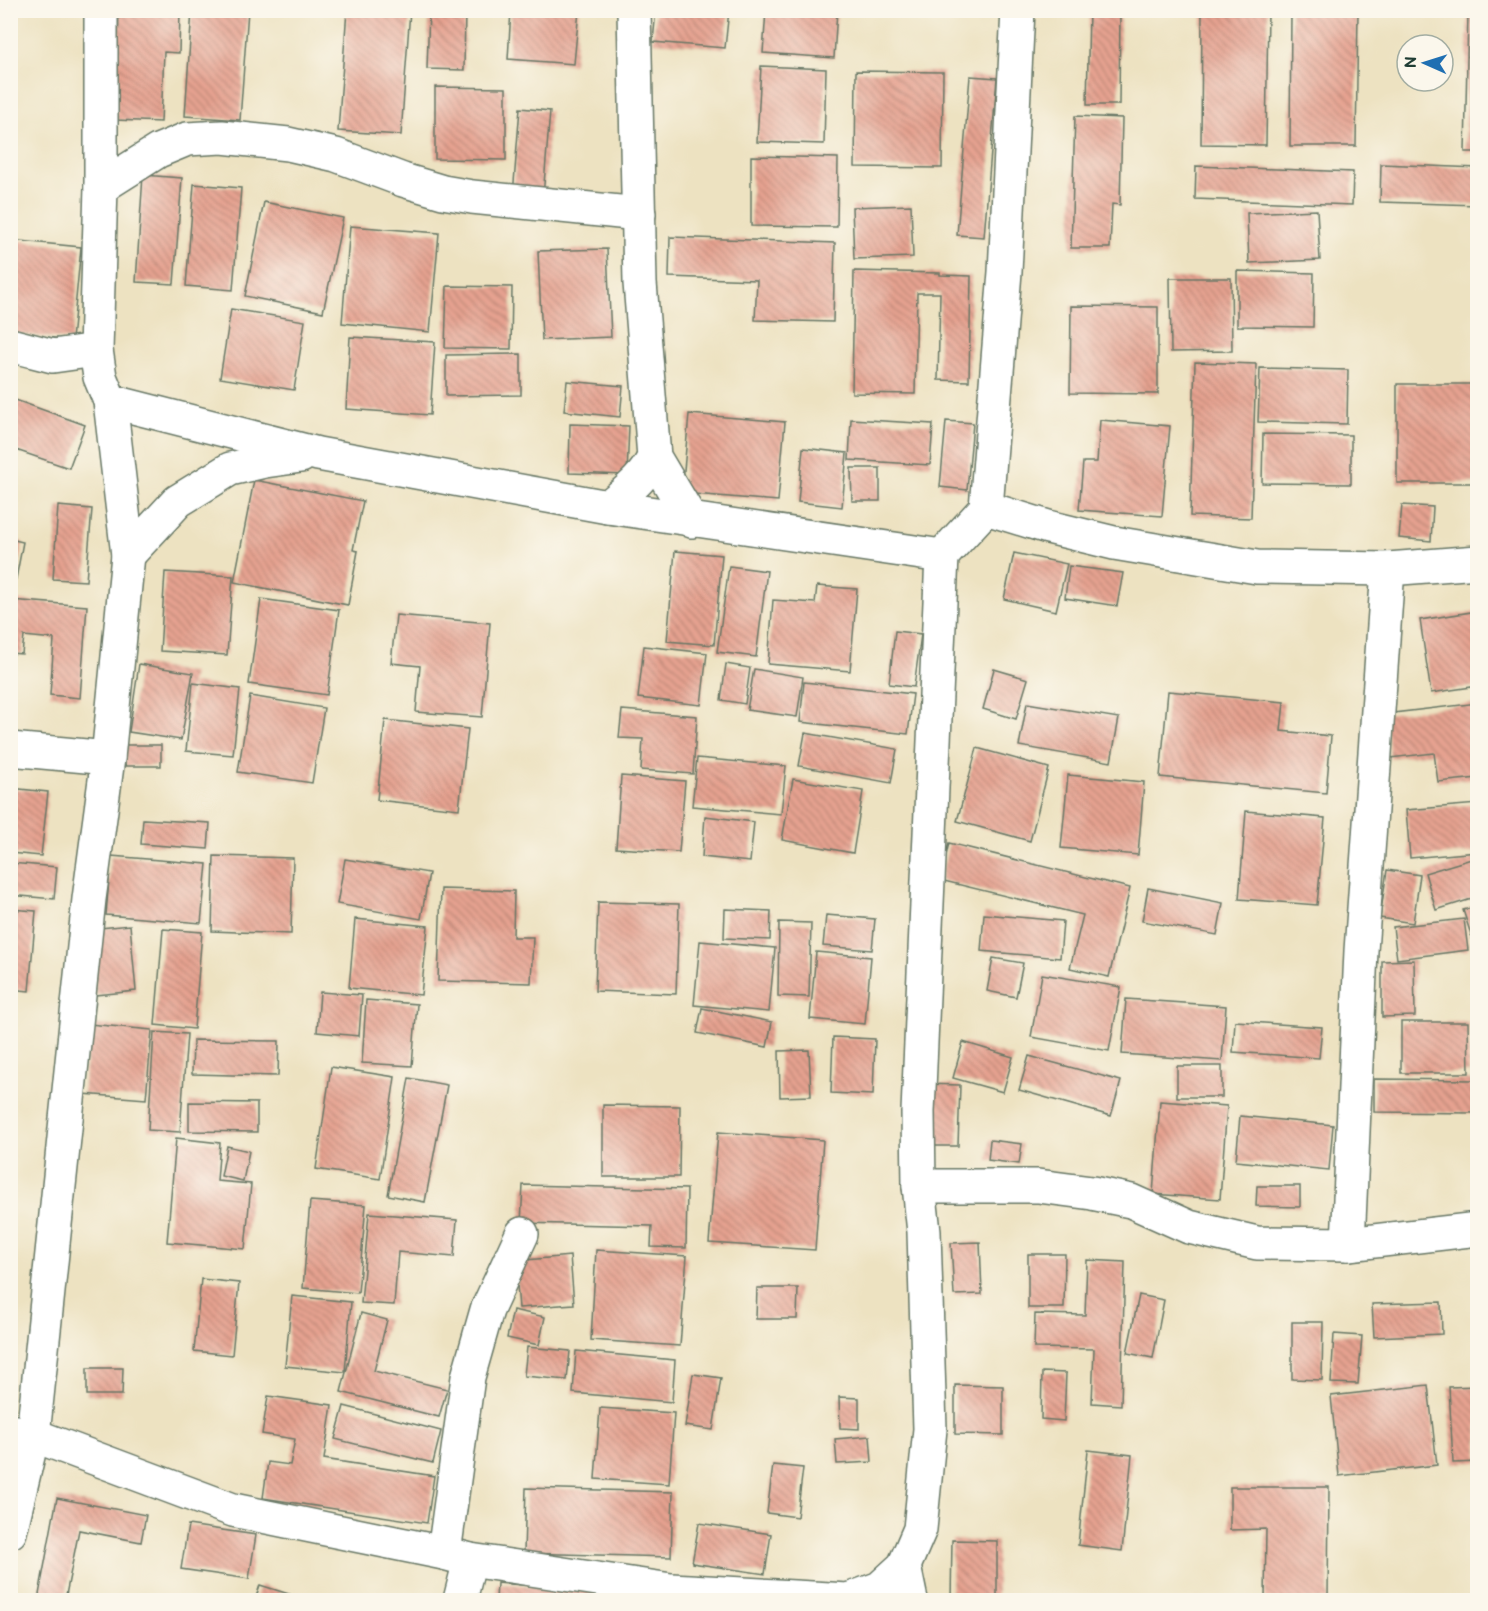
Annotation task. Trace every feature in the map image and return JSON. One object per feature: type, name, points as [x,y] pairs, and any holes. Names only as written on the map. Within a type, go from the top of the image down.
[{"type":"street","points":[[10,1532],[108,758],[128,555],[110,401],[100,377],[96,350],[101,187],[101,10]]},
{"type":"street","points":[[634,10],[640,284],[654,457],[692,521]]},
{"type":"street","points":[[22,1433],[233,1510],[457,1556],[671,1590],[848,1600],[880,1588],[904,1566],[920,1529],[930,1430],[918,1112],[942,556],[986,508],[1005,272],[1018,10]]},
{"type":"street","points":[[101,187],[158,152],[187,139],[222,137],[288,144],[336,155],[443,192],[639,214]]},
{"type":"street","points":[[10,345],[53,356],[96,350]]},
{"type":"street","points":[[110,401],[318,454],[692,521],[942,556]]},
{"type":"street","points":[[128,555],[178,501],[230,469],[266,461],[318,454]]},
{"type":"street","points":[[608,507],[641,478],[654,457]]},
{"type":"street","points":[[986,508],[1048,527],[1114,543],[1257,567],[1388,569],[1478,562]]},
{"type":"street","points":[[1348,1244],[1361,951],[1388,569]]},
{"type":"street","points":[[10,749],[108,758]]},
{"type":"street","points":[[919,1186],[1038,1186],[1092,1193],[1131,1201],[1189,1227],[1257,1243],[1348,1244],[1478,1229]]},
{"type":"street","points":[[460,1600],[457,1556],[468,1377],[487,1310],[522,1234]]},
{"type":"street","points":[[904,1566],[911,1600]]},
{"type":"building","points":[[119,10],[180,10],[179,53],[164,52],[161,122],[116,120]]},
{"type":"building","points":[[192,10],[248,10],[240,120],[185,116]]},
{"type":"building","points":[[347,10],[410,10],[401,135],[338,131]]},
{"type":"building","points":[[429,10],[465,10],[464,70],[427,69]]},
{"type":"building","points":[[511,10],[579,10],[574,64],[508,59]]},
{"type":"building","points":[[656,10],[729,10],[725,48],[653,42]]},
{"type":"building","points":[[766,10],[837,10],[834,58],[763,53]]},
{"type":"building","points":[[1089,10],[1120,11],[1119,105],[1087,105]]},
{"type":"building","points":[[1202,10],[1268,10],[1266,145],[1201,144]]},
{"type":"building","points":[[1291,10],[1358,10],[1356,146],[1290,146]]},
{"type":"building","points":[[1468,13],[1478,13],[1478,152],[1465,152]]},
{"type":"building","points":[[761,66],[826,69],[824,144],[757,142]]},
{"type":"building","points":[[856,71],[943,72],[942,168],[855,167]]},
{"type":"building","points":[[970,76],[997,78],[984,237],[957,235]]},
{"type":"building","points":[[435,87],[506,88],[506,160],[435,159]]},
{"type":"building","points":[[520,108],[550,111],[543,197],[513,195]]},
{"type":"building","points":[[1075,116],[1122,118],[1120,205],[1112,204],[1110,248],[1071,248]]},
{"type":"building","points":[[751,156],[838,158],[837,227],[751,226]]},
{"type":"building","points":[[1381,164],[1478,168],[1478,205],[1380,202]]},
{"type":"building","points":[[1196,166],[1353,172],[1352,205],[1195,199]]},
{"type":"building","points":[[143,175],[182,178],[174,284],[136,282]]},
{"type":"building","points":[[194,184],[241,188],[233,290],[186,286]]},
{"type":"building","points":[[264,202],[343,218],[323,312],[245,296]]},
{"type":"building","points":[[911,205],[913,257],[854,259],[852,207]]},
{"type":"building","points":[[1317,210],[1320,260],[1249,263],[1247,213]]},
{"type":"building","points":[[350,226],[439,233],[430,332],[342,323]]},
{"type":"building","points":[[670,237],[835,243],[833,322],[755,320],[757,280],[669,277]]},
{"type":"building","points":[[10,240],[81,247],[72,340],[10,333]]},
{"type":"building","points":[[607,249],[611,337],[542,340],[538,251]]},
{"type":"building","points":[[854,271],[971,276],[969,381],[938,380],[940,293],[917,293],[915,394],[852,393]]},
{"type":"building","points":[[1237,271],[1314,273],[1313,327],[1237,326]]},
{"type":"building","points":[[1170,278],[1231,278],[1232,351],[1171,352]]},
{"type":"building","points":[[447,286],[512,287],[511,349],[445,348]]},
{"type":"building","points":[[1071,306],[1158,307],[1158,394],[1070,393]]},
{"type":"building","points":[[231,309],[305,321],[294,390],[220,378]]},
{"type":"building","points":[[350,337],[435,342],[430,415],[346,409]]},
{"type":"building","points":[[521,354],[521,395],[446,396],[446,355]]},
{"type":"building","points":[[1195,362],[1256,364],[1251,518],[1190,516]]},
{"type":"building","points":[[1260,368],[1348,370],[1347,424],[1258,422]]},
{"type":"building","points":[[567,381],[623,386],[620,417],[564,411]]},
{"type":"building","points":[[1397,384],[1478,384],[1478,483],[1397,483]]},
{"type":"building","points":[[10,398],[85,425],[69,468],[10,448]]},
{"type":"building","points":[[689,414],[785,422],[778,501],[682,493]]},
{"type":"building","points":[[851,419],[933,424],[930,465],[849,460]]},
{"type":"building","points":[[1100,420],[1170,426],[1162,516],[1079,510],[1083,462],[1097,462]]},
{"type":"building","points":[[946,421],[973,423],[967,490],[940,487]]},
{"type":"building","points":[[570,424],[629,426],[627,475],[569,473]]},
{"type":"building","points":[[1263,434],[1351,435],[1351,484],[1262,483]]},
{"type":"building","points":[[803,448],[847,453],[842,507],[798,502]]},
{"type":"building","points":[[851,468],[880,468],[880,501],[852,501]]},
{"type":"building","points":[[254,480],[363,501],[353,550],[358,551],[348,605],[234,582]]},
{"type":"building","points":[[1402,505],[1433,507],[1431,541],[1399,538]]},
{"type":"building","points":[[58,506],[92,509],[86,581],[53,579]]},
{"type":"building","points":[[10,539],[23,542],[16,579],[10,578]]},
{"type":"building","points":[[675,551],[722,555],[714,645],[667,641]]},
{"type":"building","points":[[1014,553],[1067,564],[1056,611],[1004,599]]},
{"type":"building","points":[[729,566],[767,571],[756,657],[717,652]]},
{"type":"building","points":[[1069,566],[1123,573],[1117,606],[1065,598]]},
{"type":"building","points":[[165,572],[233,576],[227,655],[160,651]]},
{"type":"building","points":[[817,586],[857,589],[850,671],[768,664],[773,600],[815,603]]},
{"type":"building","points":[[261,599],[339,610],[327,695],[249,684]]},
{"type":"building","points":[[10,600],[87,606],[80,698],[50,695],[54,639],[24,636],[22,654],[10,653]]},
{"type":"building","points":[[1478,611],[1478,686],[1431,693],[1420,620]]},
{"type":"building","points":[[396,615],[490,623],[482,717],[416,712],[420,666],[391,663]]},
{"type":"building","points":[[895,631],[921,634],[914,687],[889,684]]},
{"type":"building","points":[[644,646],[707,653],[701,705],[638,698]]},
{"type":"building","points":[[139,664],[193,673],[181,740],[129,732]]},
{"type":"building","points":[[726,664],[750,668],[745,704],[721,700]]},
{"type":"building","points":[[754,669],[803,677],[797,717],[747,710]]},
{"type":"building","points":[[994,669],[1028,679],[1016,719],[983,709]]},
{"type":"building","points":[[804,682],[913,694],[908,734],[800,722]]},
{"type":"building","points":[[193,683],[240,689],[233,755],[186,751]]},
{"type":"building","points":[[1168,691],[1284,702],[1281,731],[1331,736],[1326,793],[1160,777]]},
{"type":"building","points":[[250,696],[324,708],[312,783],[238,772]]},
{"type":"building","points":[[1027,703],[1119,718],[1111,762],[1019,746]]},
{"type":"building","points":[[1478,703],[1478,778],[1438,782],[1434,753],[1390,758],[1385,714]]},
{"type":"building","points":[[622,710],[697,716],[693,774],[641,770],[643,739],[619,738]]},
{"type":"building","points":[[385,720],[468,729],[459,809],[377,800]]},
{"type":"building","points":[[805,733],[897,749],[891,783],[799,766]]},
{"type":"building","points":[[125,745],[161,745],[161,766],[125,766]]},
{"type":"building","points":[[977,748],[1049,768],[1030,841],[957,821]]},
{"type":"building","points":[[697,758],[786,766],[781,814],[692,806]]},
{"type":"building","points":[[1068,775],[1144,782],[1138,855],[1061,848]]},
{"type":"building","points":[[621,776],[685,781],[679,852],[616,848]]},
{"type":"building","points":[[793,779],[863,791],[853,853],[782,840]]},
{"type":"building","points":[[10,788],[48,792],[41,856],[10,853]]},
{"type":"building","points":[[1478,804],[1478,852],[1410,858],[1406,810]]},
{"type":"building","points":[[1246,811],[1325,818],[1317,905],[1239,899]]},
{"type":"building","points":[[705,816],[754,822],[750,862],[702,857]]},
{"type":"building","points":[[143,819],[210,823],[208,849],[141,844]]},
{"type":"building","points":[[949,843],[1130,888],[1109,977],[1070,968],[1083,915],[940,880]]},
{"type":"building","points":[[111,856],[207,864],[201,923],[106,915]]},
{"type":"building","points":[[214,856],[293,858],[291,934],[212,931]]},
{"type":"building","points":[[1478,857],[1478,897],[1436,910],[1425,873]]},
{"type":"building","points":[[345,859],[429,873],[421,919],[337,904]]},
{"type":"building","points":[[10,863],[57,867],[54,899],[10,895]]},
{"type":"building","points":[[1387,870],[1420,875],[1413,923],[1380,918]]},
{"type":"building","points":[[1148,888],[1223,903],[1217,935],[1142,921]]},
{"type":"building","points":[[441,889],[514,891],[513,937],[533,937],[531,983],[438,981]]},
{"type":"building","points":[[598,902],[679,904],[676,994],[595,991]]},
{"type":"building","points":[[1478,906],[1478,953],[1477,953],[1463,910]]},
{"type":"building","points":[[10,909],[36,911],[29,991],[10,989]]},
{"type":"building","points":[[725,909],[771,911],[770,940],[724,938]]},
{"type":"building","points":[[984,914],[1063,921],[1060,958],[981,951]]},
{"type":"building","points":[[826,915],[875,919],[872,950],[823,946]]},
{"type":"building","points":[[355,919],[428,926],[421,995],[349,988]]},
{"type":"building","points":[[1464,919],[1468,950],[1397,959],[1393,927]]},
{"type":"building","points":[[779,922],[811,923],[809,997],[778,996]]},
{"type":"building","points":[[130,925],[136,991],[96,995],[90,929]]},
{"type":"building","points":[[163,929],[202,932],[194,1029],[155,1025]]},
{"type":"building","points":[[700,941],[775,948],[769,1012],[694,1005]]},
{"type":"building","points":[[816,952],[871,957],[865,1024],[810,1019]]},
{"type":"building","points":[[993,958],[1023,963],[1016,997],[987,991]]},
{"type":"building","points":[[1414,960],[1415,1016],[1382,1017],[1382,961]]},
{"type":"building","points":[[1042,974],[1121,987],[1109,1051],[1031,1037]]},
{"type":"building","points":[[320,992],[362,995],[359,1036],[317,1032]]},
{"type":"building","points":[[1126,999],[1226,1006],[1222,1061],[1122,1054]]},
{"type":"building","points":[[366,1000],[417,1004],[412,1066],[362,1063]]},
{"type":"building","points":[[702,1008],[772,1022],[767,1047],[697,1033]]},
{"type":"building","points":[[1235,1021],[1322,1027],[1319,1058],[1233,1052]]},
{"type":"building","points":[[1401,1022],[1468,1022],[1469,1073],[1401,1073]]},
{"type":"building","points":[[89,1024],[152,1030],[146,1099],[83,1094]]},
{"type":"building","points":[[154,1032],[187,1034],[180,1132],[148,1130]]},
{"type":"building","points":[[833,1037],[875,1039],[873,1095],[831,1093]]},
{"type":"building","points":[[193,1040],[279,1041],[278,1076],[192,1074]]},
{"type":"building","points":[[963,1042],[1013,1057],[1003,1092],[953,1078]]},
{"type":"building","points":[[809,1050],[811,1096],[780,1097],[779,1051]]},
{"type":"building","points":[[1029,1056],[1121,1081],[1111,1116],[1019,1090]]},
{"type":"building","points":[[1177,1066],[1222,1066],[1222,1097],[1177,1097]]},
{"type":"building","points":[[331,1067],[395,1077],[380,1179],[316,1169]]},
{"type":"building","points":[[409,1078],[447,1085],[425,1202],[388,1195]]},
{"type":"building","points":[[1374,1079],[1476,1080],[1475,1113],[1374,1112]]},
{"type":"building","points":[[923,1084],[960,1085],[958,1146],[923,1146]]},
{"type":"building","points":[[1160,1101],[1227,1106],[1220,1199],[1153,1194]]},
{"type":"building","points":[[189,1102],[257,1103],[257,1132],[189,1131]]},
{"type":"building","points":[[603,1105],[680,1106],[679,1177],[603,1177]]},
{"type":"building","points":[[1240,1116],[1333,1125],[1329,1170],[1236,1161]]},
{"type":"building","points":[[718,1132],[823,1140],[815,1250],[709,1243]]},
{"type":"building","points":[[176,1138],[220,1143],[217,1181],[251,1184],[245,1249],[167,1242]]},
{"type":"building","points":[[990,1140],[1022,1144],[1019,1164],[988,1160]]},
{"type":"building","points":[[227,1146],[249,1151],[243,1181],[221,1176]]},
{"type":"building","points":[[523,1185],[687,1189],[686,1248],[651,1247],[652,1226],[521,1223]]},
{"type":"building","points":[[1257,1186],[1300,1186],[1300,1207],[1256,1206]]},
{"type":"building","points":[[310,1201],[366,1205],[358,1293],[303,1288]]},
{"type":"building","points":[[369,1213],[457,1220],[454,1257],[398,1252],[394,1305],[361,1303]]},
{"type":"building","points":[[980,1242],[982,1294],[954,1295],[951,1243]]},
{"type":"building","points":[[596,1250],[687,1256],[680,1346],[591,1340]]},
{"type":"building","points":[[1028,1254],[1065,1254],[1064,1308],[1028,1308]]},
{"type":"building","points":[[570,1256],[574,1304],[519,1308],[515,1261]]},
{"type":"building","points":[[1087,1260],[1125,1262],[1121,1405],[1092,1403],[1094,1349],[1034,1348],[1035,1314],[1085,1315]]},
{"type":"building","points":[[201,1279],[239,1283],[232,1355],[194,1351]]},
{"type":"building","points":[[757,1288],[798,1288],[797,1319],[756,1319]]},
{"type":"building","points":[[1139,1295],[1164,1300],[1153,1358],[1127,1353]]},
{"type":"building","points":[[292,1296],[351,1302],[345,1372],[285,1366]]},
{"type":"building","points":[[1441,1302],[1442,1334],[1374,1337],[1372,1304]]},
{"type":"building","points":[[513,1310],[545,1317],[539,1345],[507,1338]]},
{"type":"building","points":[[361,1313],[387,1320],[374,1371],[447,1389],[439,1417],[341,1392]]},
{"type":"building","points":[[1292,1322],[1323,1322],[1322,1380],[1292,1379]]},
{"type":"building","points":[[1334,1334],[1362,1336],[1358,1384],[1331,1383]]},
{"type":"building","points":[[527,1347],[570,1351],[567,1380],[524,1376]]},
{"type":"building","points":[[576,1351],[675,1360],[672,1402],[573,1393]]},
{"type":"building","points":[[87,1368],[123,1368],[122,1395],[87,1395]]},
{"type":"building","points":[[1042,1372],[1066,1373],[1064,1421],[1041,1419]]},
{"type":"building","points":[[693,1374],[721,1378],[713,1430],[685,1426]]},
{"type":"building","points":[[955,1385],[1003,1386],[1003,1435],[955,1434]]},
{"type":"building","points":[[1428,1385],[1437,1465],[1339,1476],[1331,1396]]},
{"type":"building","points":[[1478,1386],[1478,1462],[1453,1463],[1449,1387]]},
{"type":"building","points":[[268,1396],[332,1405],[324,1459],[434,1476],[427,1523],[263,1498],[268,1462],[290,1465],[295,1439],[262,1434]]},
{"type":"building","points":[[839,1397],[859,1398],[859,1429],[840,1428]]},
{"type":"building","points":[[344,1406],[441,1431],[433,1463],[335,1439]]},
{"type":"building","points":[[600,1408],[674,1413],[669,1484],[595,1479]]},
{"type":"building","points":[[870,1436],[872,1462],[837,1464],[835,1439]]},
{"type":"building","points":[[1088,1450],[1132,1455],[1122,1551],[1078,1545]]},
{"type":"building","points":[[773,1465],[803,1468],[797,1517],[767,1513]]},
{"type":"building","points":[[1230,1487],[1329,1487],[1328,1600],[1265,1600],[1266,1529],[1230,1530]]},
{"type":"building","points":[[526,1488],[673,1492],[671,1557],[524,1553]]},
{"type":"building","points":[[57,1498],[146,1515],[141,1542],[79,1530],[65,1600],[38,1600]]},
{"type":"building","points":[[699,1523],[771,1534],[765,1574],[692,1563]]},
{"type":"building","points":[[188,1525],[256,1535],[249,1579],[181,1569]]},
{"type":"building","points":[[952,1540],[997,1541],[997,1600],[951,1600]]},
{"type":"building","points":[[497,1583],[632,1594],[631,1600],[496,1600]]},
{"type":"building","points":[[260,1585],[308,1600],[255,1600]]}]
